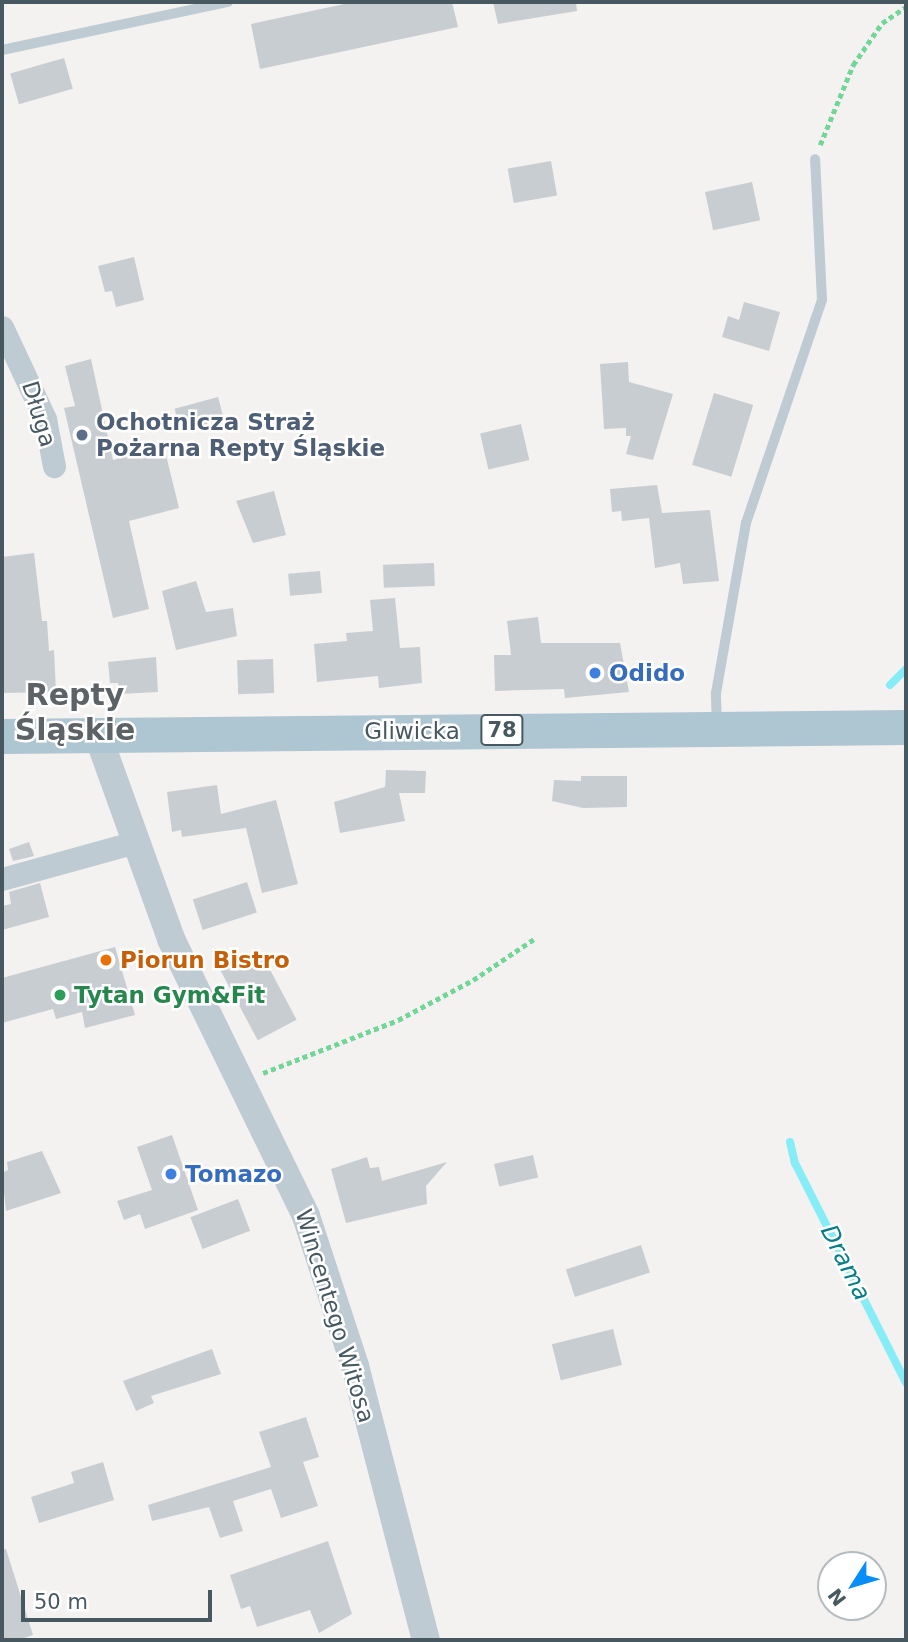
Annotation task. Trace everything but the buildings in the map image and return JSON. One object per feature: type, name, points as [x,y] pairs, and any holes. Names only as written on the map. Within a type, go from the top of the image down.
[{"type":"main road","name":"Gliwicka","points":[[2,736],[906,727]]},
{"type":"street","name":"Długa","points":[[2,327],[45,419],[54,466]]},
{"type":"street","name":"Wincentego Witosa","points":[[97,733],[171,939],[297,1193],[330,1282],[426,1640]]},
{"type":"street","points":[[2,879],[135,842]]},
{"type":"lane","points":[[2,50],[228,2]]},
{"type":"lane","points":[[717,728],[716,693],[746,523],[822,300],[815,159]]},
{"type":"path","points":[[815,159],[853,65],[882,23],[906,7]]},
{"type":"path","points":[[242,1081],[398,1020],[473,980],[534,939]]},
{"type":"waterway","name":"Drama","points":[[890,685],[906,669]]},
{"type":"waterway","name":"Drama","points":[[790,1142],[795,1163],[906,1383]]},
{"type":"place","name":"Ochotnicza Straż Pożarna Repty Śląskie","points":[[82,435]]},
{"type":"place","name":"Odido","points":[[595,673]]},
{"type":"place","name":"Piorun Bistro","points":[[106,960]]},
{"type":"place","name":"Tytan Gym&Fit","points":[[60,995]]},
{"type":"place","name":"Tomazo","points":[[171,1174]]},
{"type":"district","name":"Repty Śląskie","points":[[75,712]]}]
